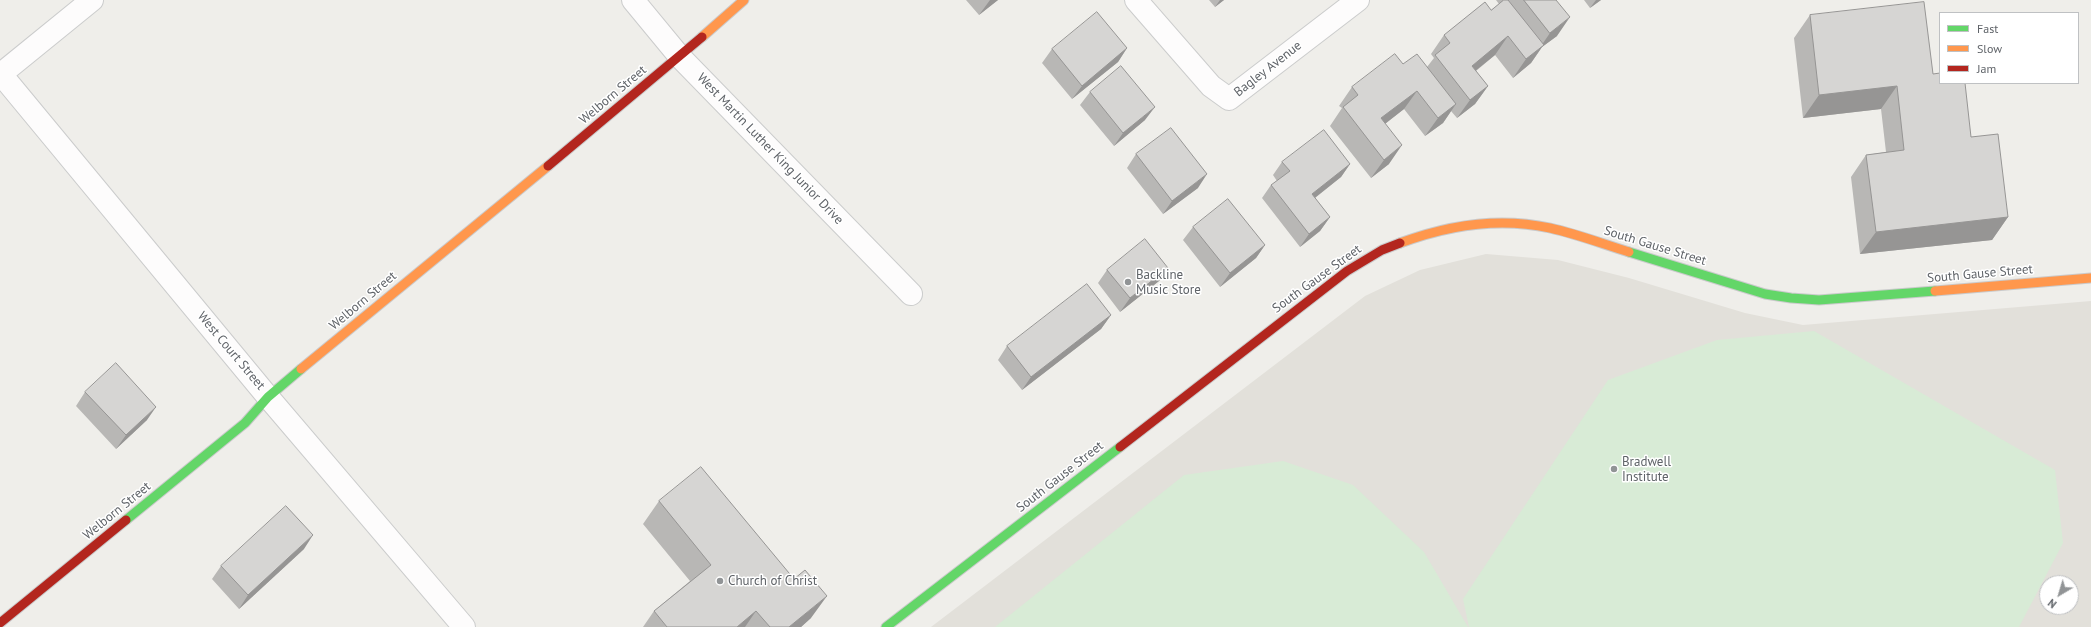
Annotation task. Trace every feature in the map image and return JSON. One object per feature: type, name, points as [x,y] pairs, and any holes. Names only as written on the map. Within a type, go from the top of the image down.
[{"type":"street","points":[[0,74],[92,0]]},
{"type":"street","name":"West Martin Luther King Junior Drive","points":[[633,0],[680,57],[911,294]]},
{"type":"street","name":"Welborn Street","points":[[0,623],[245,423],[268,397],[680,57],[744,0]]},
{"type":"street","name":"Bagley Avenue","points":[[1136,0],[1211,86],[1229,99],[1358,0]]},
{"type":"street","name":"West Court Street","points":[[0,74],[268,397],[464,627]]},
{"type":"street","name":"South Gause Street","points":[[886,627],[935,591],[1347,271],[1382,250],[1416,237],[1452,227],[1497,222],[1550,228],[1765,294],[1819,300],[2091,278]]},
{"type":"shaded area","name":"Bradwell Institute","points":[[1486,254],[1558,260],[1629,278],[1745,313],[1803,325],[2091,301],[2091,627],[931,627],[1365,296],[1420,270]]},
{"type":"green space","points":[[1814,331],[2055,470],[2063,543],[2046,575],[2039,575],[2039,589],[2019,627],[1469,627],[1463,599],[1608,380],[1717,340]]},
{"type":"green space","points":[[1283,461],[1353,485],[1424,552],[1468,627],[995,627],[1184,475]]},
{"type":"building","points":[[1504,0],[1508,0],[1544,45],[1526,59],[1508,36],[1472,66],[1488,86],[1470,100],[1435,55],[1450,43],[1444,35],[1485,2],[1491,10]]},
{"type":"building","points":[[1524,0],[1556,0],[1570,17],[1550,33]]},
{"type":"building","points":[[1924,2],[1933,74],[1939,73],[1939,84],[1965,84],[1971,137],[1998,134],[2008,217],[1876,232],[1866,155],[1904,150],[1897,86],[1819,95],[1810,15]]},
{"type":"building","points":[[1097,12],[1127,48],[1082,86],[1052,49]]},
{"type":"building","points":[[1395,54],[1403,64],[1417,54],[1456,104],[1438,118],[1417,91],[1381,118],[1402,145],[1384,160],[1343,107],[1358,95],[1352,87]]},
{"type":"building","points":[[1121,66],[1155,107],[1123,133],[1090,92]]},
{"type":"building","points":[[1171,128],[1207,174],[1172,201],[1136,154]]},
{"type":"building","points":[[1324,130],[1350,164],[1312,194],[1330,217],[1309,234],[1271,185],[1290,171],[1282,162]]},
{"type":"building","points":[[1228,199],[1265,245],[1230,273],[1193,227]]},
{"type":"building","points":[[1145,239],[1168,268],[1130,298],[1107,270]]},
{"type":"building","points":[[1087,284],[1111,315],[1031,377],[1007,346]]},
{"type":"building","points":[[116,363],[156,407],[126,435],[85,392]]},
{"type":"building","points":[[701,467],[794,579],[805,570],[827,596],[789,627],[770,627],[756,611],[737,627],[667,627],[654,611],[711,565],[659,501]]},
{"type":"building","points":[[286,506],[313,535],[248,595],[221,566]]},
{"type":"traffic: fast","points":[[1629,252],[1765,294],[1791,298],[1819,300],[1935,291]]},
{"type":"traffic: fast","points":[[126,520],[245,423],[268,397],[301,369]]},
{"type":"traffic: fast","points":[[886,627],[1120,447]]},
{"type":"traffic: slow","points":[[702,37],[744,0]]},
{"type":"traffic: slow","points":[[301,369],[548,166]]},
{"type":"traffic: slow","points":[[1400,243],[1455,227],[1493,223],[1512,223],[1560,230],[1629,252]]},
{"type":"traffic: slow","points":[[1935,291],[2091,278]]},
{"type":"traffic: jam","points":[[548,166],[702,37]]},
{"type":"traffic: jam","points":[[1120,447],[1347,271],[1382,250],[1400,243]]},
{"type":"traffic: jam","points":[[0,623],[126,520]]},
{"type":"place","name":"Backline Music Store","points":[[1128,282]]},
{"type":"place","name":"Bradwell Institute","points":[[1614,469]]},
{"type":"place","name":"Church of Christ","points":[[720,581]]}]
